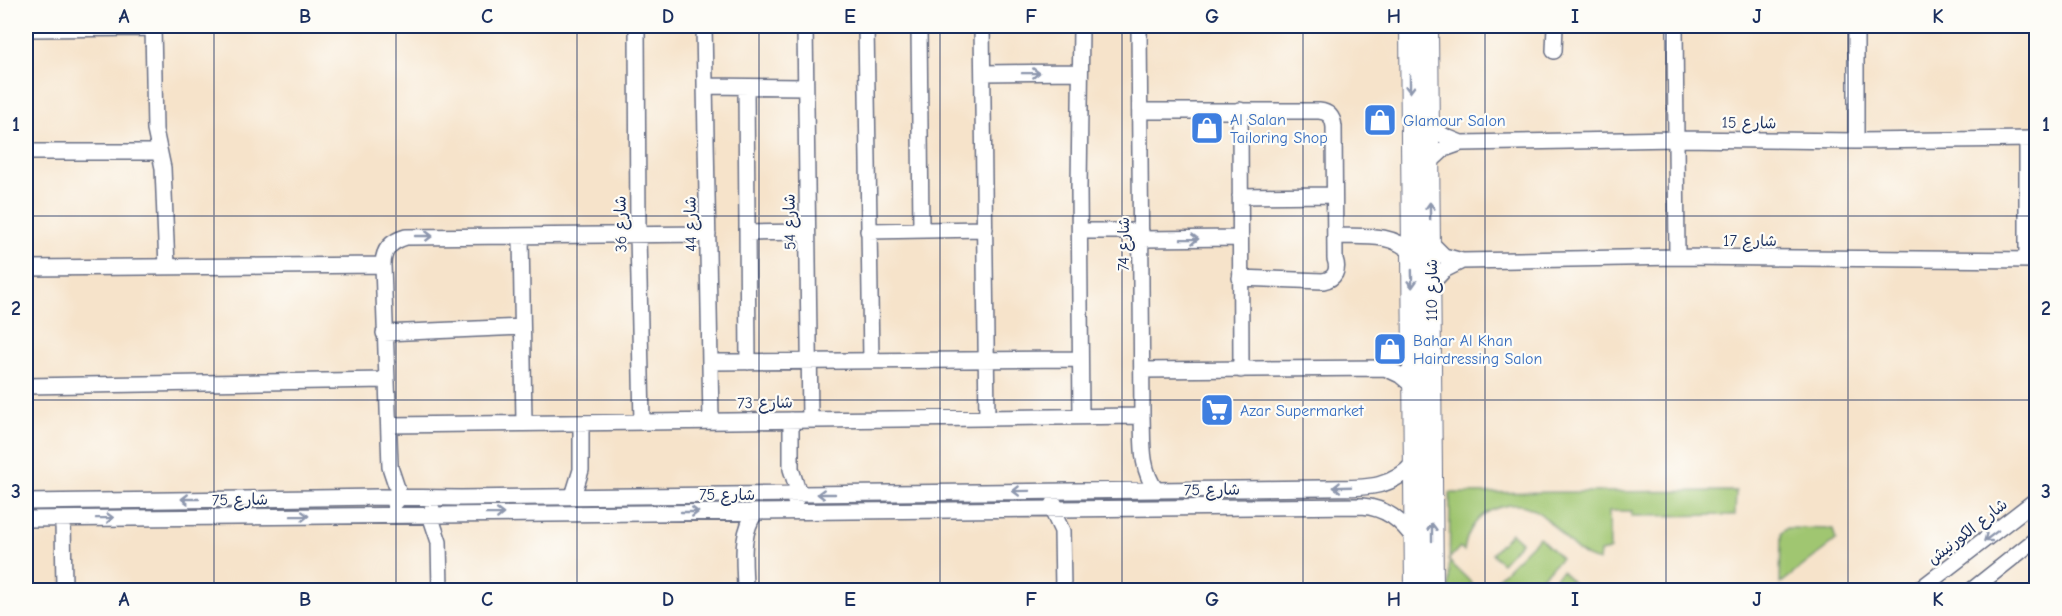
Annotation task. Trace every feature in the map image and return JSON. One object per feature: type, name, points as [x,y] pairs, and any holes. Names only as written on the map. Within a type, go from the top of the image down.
[{"type":"main road","name":"شارع 110","points":[[1414,26],[1429,124],[1433,591]]},
{"type":"main road","name":"شارع 110","points":[[1414,26],[1412,225],[1414,591]]},
{"type":"main road","points":[[1415,548],[1422,569],[1423,591]]},
{"type":"street","name":"شارع 36","points":[[637,26],[642,422]]},
{"type":"street","name":"شارع 44","points":[[704,26],[711,421]]},
{"type":"street","name":"شارع 54","points":[[805,26],[810,419]]},
{"type":"street","points":[[866,26],[871,361]]},
{"type":"street","points":[[918,26],[921,230]]},
{"type":"street","points":[[982,26],[987,417]]},
{"type":"street","points":[[1081,26],[1081,417]]},
{"type":"street","name":"شارع 74","points":[[1140,26],[1143,462],[1156,490]]},
{"type":"street","points":[[1554,51],[1555,26]]},
{"type":"street","points":[[1675,26],[1677,257]]},
{"type":"street","points":[[1856,26],[1856,141]]},
{"type":"street","points":[[26,29],[153,27],[155,130],[164,177],[167,267]]},
{"type":"street","points":[[983,73],[1080,72]]},
{"type":"street","points":[[706,86],[805,87]]},
{"type":"street","points":[[746,87],[748,362]]},
{"type":"street","points":[[1240,110],[1241,370]]},
{"type":"street","points":[[1140,111],[1319,111],[1329,114],[1334,122],[1335,259],[1333,267],[1328,274],[1317,280],[1240,278]]},
{"type":"street","name":"شارع 15","points":[[1429,124],[1444,136],[1461,143]]},
{"type":"street","name":"شارع 15","points":[[1430,162],[1444,149],[1461,143],[1677,139],[1856,141],[2032,139]]},
{"type":"street","points":[[2032,139],[2032,260]]},
{"type":"street","points":[[26,152],[159,152]]},
{"type":"street","points":[[1240,196],[1334,195]]},
{"type":"street","points":[[1390,238],[1412,225]]},
{"type":"street","points":[[868,231],[985,229]]},
{"type":"street","points":[[1080,231],[1240,238]]},
{"type":"street","points":[[747,232],[807,232]]},
{"type":"street","points":[[360,515],[368,508],[392,506],[400,497],[390,467],[383,265],[386,249],[397,239],[406,237],[708,234]]},
{"type":"street","points":[[521,236],[524,423]]},
{"type":"street","points":[[1335,236],[1390,238],[1402,244],[1412,253]]},
{"type":"street","name":"شارع 17","points":[[1430,242],[1444,256],[1462,261],[1677,257],[2032,260]]},
{"type":"street","points":[[1430,285],[1444,270],[1462,261]]},
{"type":"street","points":[[26,267],[383,265]]},
{"type":"street","points":[[384,333],[522,327]]},
{"type":"street","points":[[1385,368],[1413,353]]},
{"type":"street","points":[[710,362],[1080,359]]},
{"type":"street","points":[[1142,370],[1385,368],[1400,375],[1413,386]]},
{"type":"street","points":[[26,386],[387,380]]},
{"type":"street","name":"شارع 73","points":[[389,425],[1142,416]]},
{"type":"street","points":[[745,591],[744,537],[747,526],[759,512],[770,504],[792,503],[799,494],[791,469],[791,420]]},
{"type":"street","points":[[573,496],[581,470],[582,423]]},
{"type":"street","name":"شارع 74","points":[[1131,491],[1143,462]]},
{"type":"street","name":"شارع 75","points":[[26,502],[381,496],[461,498],[1324,488],[1382,485],[1396,479],[1414,463]]},
{"type":"street","points":[[381,496],[390,467]]},
{"type":"street","points":[[781,494],[791,469]]},
{"type":"street","points":[[581,470],[594,495]]},
{"type":"street","points":[[1382,485],[1387,490],[1388,497],[1381,509],[1400,522],[1415,548]]},
{"type":"street","points":[[1063,591],[1062,531],[1052,510],[1053,504],[1058,501],[1081,498],[1089,491]]},
{"type":"street","points":[[439,542],[430,515],[434,507],[456,504],[461,498]]},
{"type":"street","name":"شارع الكورنيش","points":[[1919,591],[2037,500]]},
{"type":"street","points":[[64,591],[58,519],[55,513],[60,510],[86,509],[96,501]]},
{"type":"street","name":"شارع 75","points":[[26,519],[1351,506],[1381,509]]},
{"type":"street","points":[[1062,531],[1068,519],[1077,509]]},
{"type":"street","points":[[734,513],[744,537]]},
{"type":"street","points":[[440,591],[439,542],[451,515]]},
{"type":"street","points":[[1972,591],[2037,539]]},
{"type":"green space","points":[[1736,491],[1735,515],[1631,516],[1632,511],[1609,511],[1610,550],[1600,552],[1599,561],[1572,546],[1538,512],[1524,506],[1508,505],[1488,512],[1479,519],[1469,534],[1464,551],[1460,547],[1449,559],[1450,493]]},
{"type":"green space","points":[[1787,528],[1833,529],[1836,540],[1780,584],[1781,533]]},
{"type":"green space","points":[[1511,533],[1521,542],[1502,563],[1492,554]]},
{"type":"green space","points":[[1539,537],[1561,558],[1528,590],[1505,590],[1495,581]]},
{"type":"green space","points":[[1449,561],[1479,590],[1449,590]]},
{"type":"green space","points":[[1562,571],[1577,587],[1573,590],[1541,590]]},
{"type":"place","name":"Glamour Salon","points":[[1380,120]]},
{"type":"place","name":"Al Salan Tailoring Shop","points":[[1207,128]]},
{"type":"place","name":"Bahar Al Khan Hairdressing Salon","points":[[1390,349]]},
{"type":"place","name":"Azar Supermarket","points":[[1217,410]]}]
